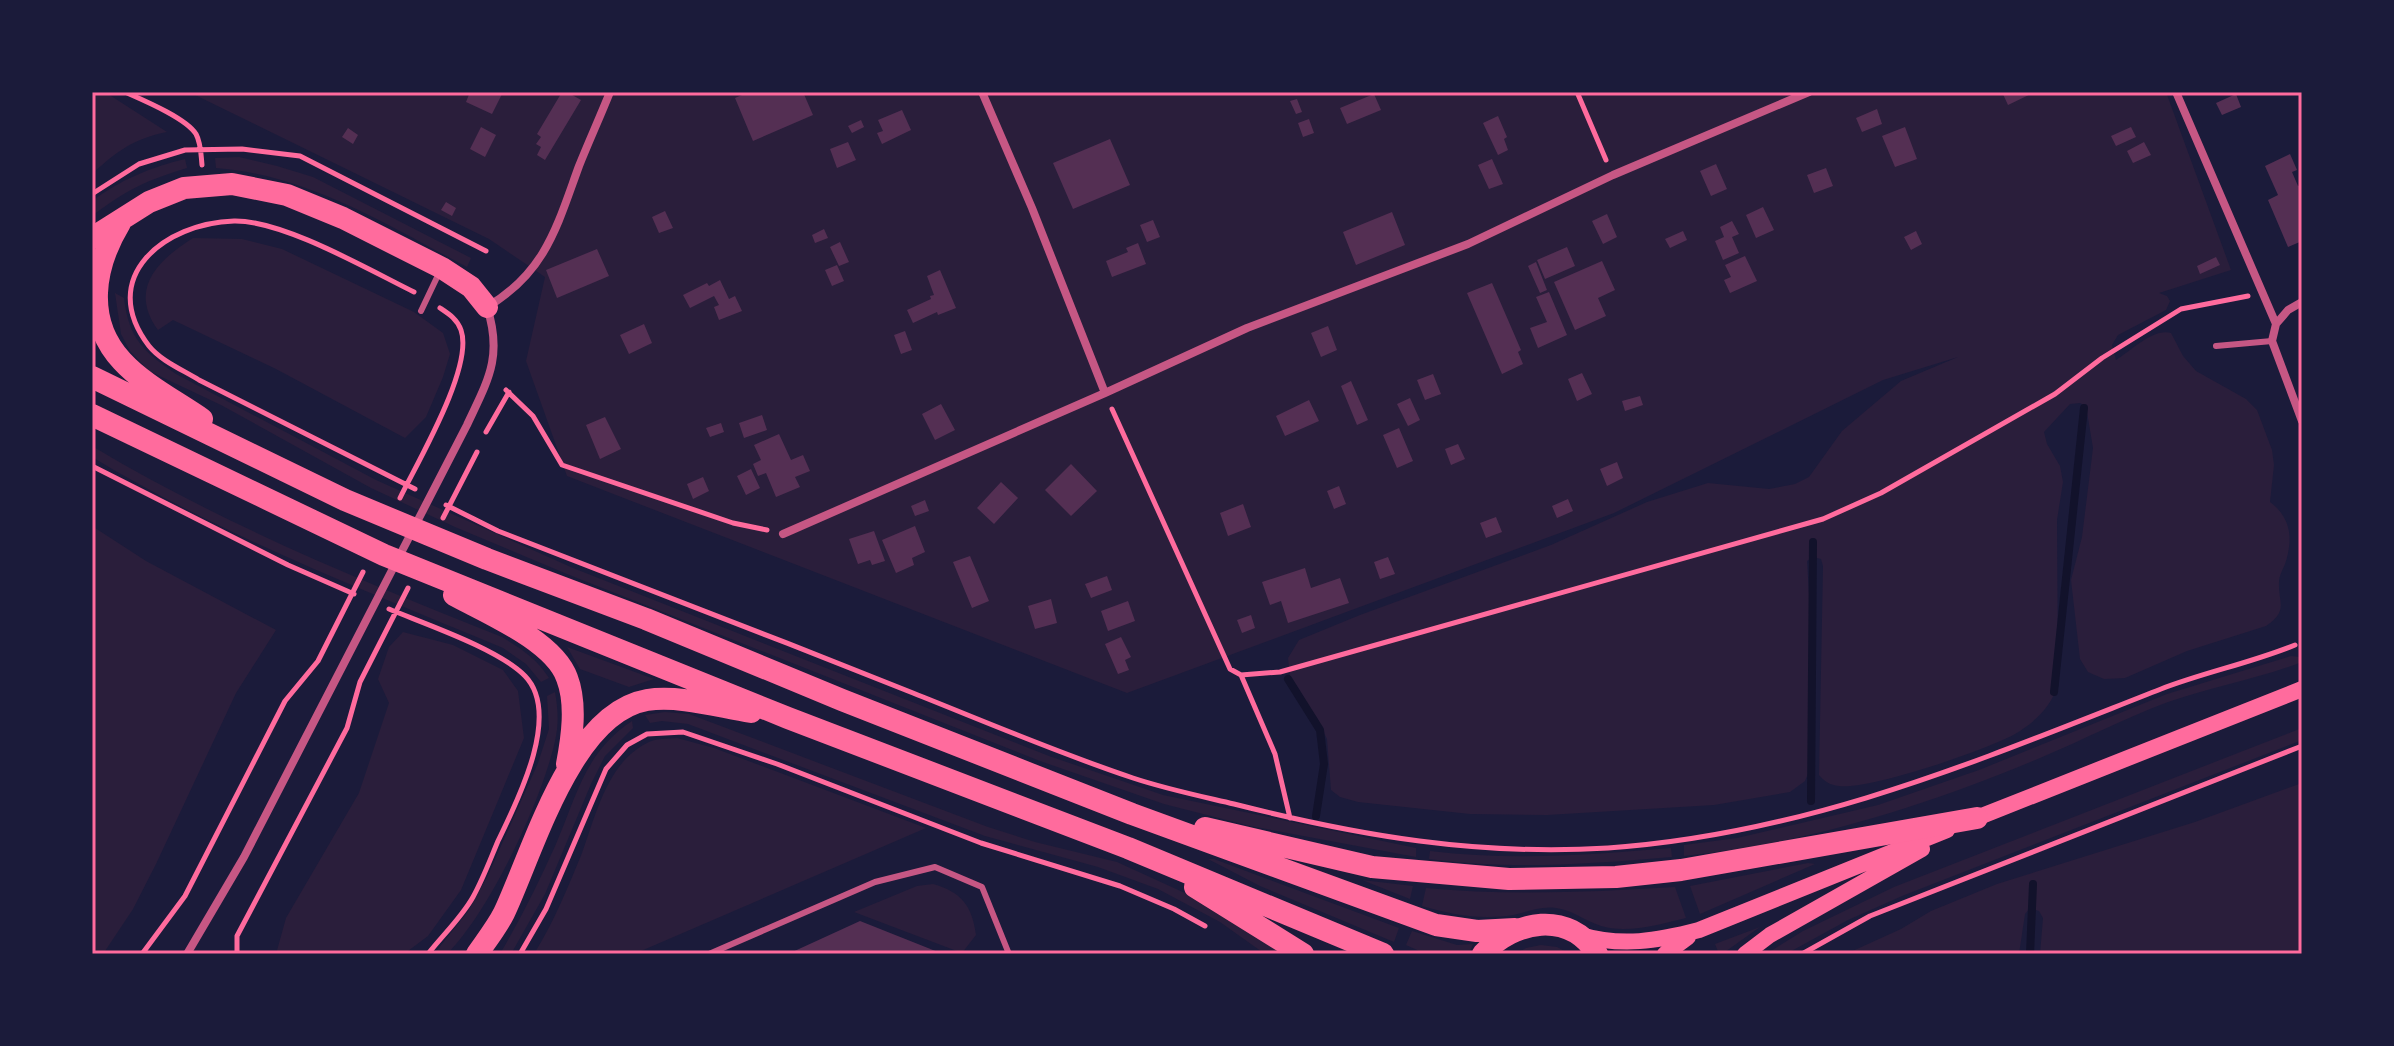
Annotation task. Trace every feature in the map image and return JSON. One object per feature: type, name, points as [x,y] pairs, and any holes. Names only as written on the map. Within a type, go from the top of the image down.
[{"type":"highway","points":[[92,238],[149,202],[184,188],[232,184],[287,195],[343,218],[442,268],[471,287],[487,307]]},
{"type":"highway","points":[[123,218],[107,244],[96,285],[99,315],[108,344],[123,362],[143,378],[265,463]]},
{"type":"highway","points":[[92,377],[345,500],[1132,814],[1436,925],[1477,931],[1515,929],[1536,924],[1557,926],[1577,934],[1597,954]]},
{"type":"highway","points":[[92,415],[384,555],[788,718],[1128,848],[1383,954]]},
{"type":"highway","points":[[384,555],[534,641],[558,662],[567,678],[571,708],[572,736],[564,777]]},
{"type":"highway","points":[[477,954],[503,916],[564,777],[584,744],[609,719],[640,702],[671,699],[788,718]]},
{"type":"highway","points":[[1132,814],[1372,867],[1509,879],[1616,877],[1681,870],[1977,818]]},
{"type":"highway","points":[[1128,848],[1303,954]]},
{"type":"highway","points":[[1483,954],[1496,940],[1515,929]]},
{"type":"main road","points":[[1577,934],[1604,942],[1623,942],[1671,937],[1699,930],[2302,689]]},
{"type":"main road","points":[[1745,954],[1770,935],[1977,818]]},
{"type":"main road","points":[[1665,954],[1699,930]]},
{"type":"street","points":[[187,954],[244,857],[467,425],[487,382],[495,345],[487,307],[508,295],[536,265],[562,218],[579,166],[610,92]]},
{"type":"street","points":[[982,92],[1032,208],[1105,393]]},
{"type":"street","points":[[783,534],[1247,328],[1468,244],[1613,175],[1809,92]]},
{"type":"street","points":[[2176,92],[2276,324]]},
{"type":"street","points":[[2302,302],[2288,310],[2276,324],[2272,341],[2302,421]]},
{"type":"lane","points":[[421,311],[442,268]]},
{"type":"lane","points":[[2216,346],[2272,341]]},
{"type":"lane","points":[[709,954],[875,882],[935,867],[982,887],[1007,953]]},
{"type":"path","points":[[125,92],[163,110],[195,133],[201,149],[204,185]]},
{"type":"path","points":[[1577,92],[1613,175]]},
{"type":"path","points":[[92,194],[104,184]]},
{"type":"path","points":[[427,299],[299,237],[235,221],[194,227],[162,241],[138,267],[129,288],[134,324],[151,348],[165,360],[427,495]]},
{"type":"path","points":[[1105,393],[1230,669],[1241,675],[1280,672],[1823,519],[1881,493],[2055,394],[2102,358],[2181,309],[2262,294]]},
{"type":"path","points":[[444,410],[462,358],[462,332],[455,318]]},
{"type":"path","points":[[487,382],[509,392],[533,416],[562,465],[733,523],[783,534]]},
{"type":"path","points":[[487,432],[509,392]]},
{"type":"path","points":[[92,466],[288,565],[360,596]]},
{"type":"path","points":[[441,502],[498,531],[917,694],[1039,745],[1140,781],[1359,834],[1480,849],[1610,848],[1738,831],[1828,811],[1998,755],[2189,678],[2261,659],[2295,645]]},
{"type":"path","points":[[389,609],[504,659],[526,676],[536,691],[539,729],[534,756],[514,808],[472,899],[428,954]]},
{"type":"path","points":[[142,954],[185,896],[285,701],[318,661]]},
{"type":"path","points":[[1241,675],[1275,754],[1290,818]]},
{"type":"path","points":[[237,954],[237,936],[347,728],[360,682]]},
{"type":"path","points":[[520,954],[546,909],[606,769],[627,745],[647,734],[683,732],[777,764],[981,843],[1120,886],[1211,929]]},
{"type":"path","points":[[1802,954],[1870,916],[2302,746]]},
{"type":"shaded area","points":[[92,92],[108,94],[167,132],[126,147],[92,174]]},
{"type":"shaded area","points":[[189,92],[2166,92],[2231,270],[2159,293],[2170,301],[2166,310],[2118,335],[2112,345],[2116,360],[2150,337],[2171,333],[2183,356],[2196,371],[2246,399],[2257,410],[2272,450],[2274,465],[2270,502],[2283,515],[2290,538],[2279,580],[2280,611],[2266,626],[2187,651],[2125,678],[2104,679],[2088,672],[2080,659],[2071,580],[2082,537],[2093,448],[2086,406],[2070,404],[2044,432],[2060,466],[2063,482],[2057,520],[2058,685],[2041,713],[2015,734],[1955,759],[1876,782],[1839,786],[1823,780],[1819,775],[1823,566],[1821,559],[1813,557],[1807,561],[1814,676],[1811,766],[1805,781],[1790,792],[1714,805],[1547,815],[1470,814],[1358,802],[1340,797],[1331,790],[1327,739],[1317,718],[1291,685],[1288,658],[1299,640],[1551,545],[1647,502],[1708,483],[1769,489],[1795,484],[1809,477],[1842,431],[1901,381],[1958,357],[1883,380],[1614,513],[1127,693],[567,476],[526,361],[545,277],[489,239]]},
{"type":"shaded area","points":[[239,157],[313,177],[471,258],[467,267],[377,219],[315,191],[250,173],[216,168],[215,158]]},
{"type":"shaded area","points":[[185,159],[187,168],[137,187],[92,216],[92,201],[114,187],[148,170]]},
{"type":"shaded area","points":[[193,238],[242,239],[282,249],[414,312],[443,333],[450,354],[426,417],[405,438],[276,369],[173,320],[158,330],[149,315],[146,301],[151,277],[169,256]]},
{"type":"shaded area","points":[[115,293],[124,298],[134,334],[146,351],[176,374],[376,480],[573,568],[1049,756],[1163,795],[1416,848],[1416,857],[1250,826],[1164,804],[1040,761],[455,527],[371,488],[221,405],[149,371],[130,351],[121,334]]},
{"type":"shaded area","points":[[92,446],[242,526],[345,573],[502,637],[528,655],[549,678],[541,682],[526,664],[503,648],[346,583],[191,512],[92,457]]},
{"type":"shaded area","points":[[92,526],[146,561],[276,630],[236,693],[156,864],[133,909],[103,954],[92,954]]},
{"type":"shaded area","points":[[403,632],[453,645],[503,670],[518,691],[524,738],[461,890],[428,936],[404,954],[276,954],[286,918],[359,793],[389,703],[378,679],[389,647]]},
{"type":"shaded area","points":[[567,647],[654,679],[629,687],[580,669]]},
{"type":"shaded area","points":[[2291,656],[2300,657],[2302,662],[2168,702],[1998,775],[1910,806],[1821,832],[1684,856],[1684,845],[1737,838],[1878,805],[1979,770],[2167,694]]},
{"type":"shaded area","points":[[555,692],[558,716],[555,741],[539,793],[512,854],[463,935],[447,954],[434,954],[469,910],[488,875],[538,763],[549,729],[547,696]]},
{"type":"shaded area","points":[[665,712],[689,714],[988,827],[1117,862],[1187,894],[1284,954],[1265,954],[1220,922],[1158,889],[1098,867],[985,836],[688,724],[650,723],[645,715]]},
{"type":"shaded area","points":[[632,721],[633,728],[605,756],[545,894],[511,954],[500,954],[543,872],[584,776],[603,746]]},
{"type":"shaded area","points":[[2302,728],[2302,740],[1902,896],[1848,920],[1786,954],[1766,954],[1803,931],[1894,887]]},
{"type":"shaded area","points":[[677,738],[714,748],[926,828],[634,954],[534,954],[566,891],[605,791],[622,763],[647,743]]},
{"type":"shaded area","points":[[2302,783],[2302,954],[2040,954],[2043,918],[2039,911],[2030,908],[2025,914],[2019,954],[1846,954],[1901,929],[1931,911],[1997,884],[2195,822]]},
{"type":"shaded area","points":[[1671,848],[1672,857],[1581,864],[1520,865],[1429,859],[1430,851],[1521,856]]},
{"type":"shaded area","points":[[1208,859],[1399,928],[1394,942],[1260,886]]},
{"type":"shaded area","points":[[1815,864],[1700,914],[1690,886]]},
{"type":"shaded area","points":[[1362,880],[1413,886],[1410,899]]},
{"type":"shaded area","points":[[933,884],[958,896],[972,916],[976,935],[962,953],[854,912],[917,886]]},
{"type":"shaded area","points":[[1675,887],[1686,918],[1633,929],[1601,926],[1556,908],[1478,917],[1422,906],[1426,888],[1519,893]]},
{"type":"shaded area","points":[[1760,927],[1722,954],[1719,954],[1715,944]]},
{"type":"shaded area","points":[[1412,931],[1457,945],[1473,944],[1469,954],[1426,954],[1406,945]]},
{"type":"shaded area","points":[[1541,945],[1557,947],[1570,954],[1515,954]]},
{"type":"building","points":[[470,92],[503,92],[492,114],[466,102]]},
{"type":"building","points":[[562,92],[581,100],[545,160],[537,155],[541,147],[536,144],[541,137],[537,134]]},
{"type":"building","points":[[749,92],[803,92],[813,115],[753,141],[735,98]]},
{"type":"building","points":[[2002,92],[2035,92],[2008,105]]},
{"type":"building","points":[[1374,94],[1381,110],[1347,124],[1340,108]]},
{"type":"building","points":[[2236,94],[2241,107],[2222,115],[2216,103]]},
{"type":"building","points":[[1297,99],[1302,112],[1296,114],[1290,101]]},
{"type":"building","points":[[1877,109],[1882,124],[1862,132],[1856,118]]},
{"type":"building","points":[[902,110],[911,130],[882,144],[877,133],[883,131],[878,120]]},
{"type":"building","points":[[1498,116],[1507,137],[1504,139],[1508,150],[1498,155],[1483,123]]},
{"type":"building","points":[[1309,119],[1314,133],[1303,137],[1298,123]]},
{"type":"building","points":[[861,120],[864,127],[852,133],[848,126]]},
{"type":"building","points":[[481,127],[496,135],[485,157],[470,149]]},
{"type":"building","points":[[1905,127],[1917,159],[1895,167],[1882,136]]},
{"type":"building","points":[[2131,127],[2136,137],[2116,146],[2111,136]]},
{"type":"building","points":[[348,128],[358,135],[353,144],[342,137]]},
{"type":"building","points":[[1110,139],[1130,185],[1073,209],[1053,163]]},
{"type":"building","points":[[848,142],[856,160],[837,168],[830,149]]},
{"type":"building","points":[[2144,142],[2151,155],[2133,163],[2127,151]]},
{"type":"building","points":[[2290,154],[2297,170],[2292,172],[2298,186],[2302,184],[2302,241],[2288,247],[2268,200],[2278,195],[2265,166]]},
{"type":"building","points":[[1492,159],[1503,184],[1489,189],[1478,165]]},
{"type":"building","points":[[1716,164],[1727,189],[1711,196],[1700,171]]},
{"type":"building","points":[[1826,168],[1833,186],[1814,193],[1807,175]]},
{"type":"building","points":[[446,202],[456,208],[452,216],[441,210]]},
{"type":"building","points":[[1763,207],[1774,230],[1756,238],[1746,215]]},
{"type":"building","points":[[665,211],[673,228],[659,233],[652,217]]},
{"type":"building","points":[[1392,212],[1405,245],[1356,265],[1343,232]]},
{"type":"building","points":[[1607,214],[1617,237],[1603,244],[1592,221]]},
{"type":"building","points":[[1153,220],[1160,237],[1147,242],[1140,225]]},
{"type":"building","points":[[1732,221],[1739,234],[1732,237],[1739,253],[1723,260],[1715,241],[1724,237],[1720,227]]},
{"type":"building","points":[[824,229],[828,238],[815,243],[812,235]]},
{"type":"building","points":[[1683,231],[1687,240],[1670,248],[1665,239]]},
{"type":"building","points":[[1916,231],[1922,244],[1911,250],[1904,237]]},
{"type":"building","points":[[840,242],[849,262],[839,266],[830,247]]},
{"type":"building","points":[[1138,243],[1146,264],[1112,277],[1106,261],[1128,252],[1126,248]]},
{"type":"building","points":[[1567,247],[1575,266],[1545,279],[1537,260]]},
{"type":"building","points":[[597,249],[609,276],[557,298],[546,270]]},
{"type":"building","points":[[1745,256],[1757,281],[1730,293],[1724,280],[1731,277],[1725,265]]},
{"type":"building","points":[[2216,257],[2220,265],[2200,274],[2197,266]]},
{"type":"building","points":[[1602,261],[1615,290],[1598,298],[1606,316],[1575,330],[1554,282]]},
{"type":"building","points":[[1536,262],[1547,290],[1540,293],[1528,266]]},
{"type":"building","points":[[837,265],[844,281],[832,286],[825,270]]},
{"type":"building","points":[[940,270],[956,308],[938,315],[937,312],[913,323],[907,310],[931,299],[930,296],[934,295],[927,276]]},
{"type":"building","points":[[720,280],[729,299],[735,296],[742,311],[719,320],[714,307],[719,305],[714,296],[690,308],[683,295]]},
{"type":"building","points":[[1492,283],[1521,350],[1518,352],[1523,364],[1502,374],[1467,293]]},
{"type":"building","points":[[1549,292],[1567,335],[1538,348],[1530,328],[1547,322],[1536,297]]},
{"type":"building","points":[[644,324],[652,343],[629,354],[620,335]]},
{"type":"building","points":[[1328,326],[1337,350],[1321,357],[1311,333]]},
{"type":"building","points":[[905,331],[912,350],[901,354],[894,335]]},
{"type":"building","points":[[1582,373],[1592,394],[1577,401],[1568,379]]},
{"type":"building","points":[[1433,374],[1441,394],[1425,400],[1417,380]]},
{"type":"building","points":[[1351,381],[1368,420],[1357,425],[1341,386]]},
{"type":"building","points":[[1640,396],[1643,405],[1625,411],[1622,401]]},
{"type":"building","points":[[1410,398],[1420,420],[1408,426],[1397,404]]},
{"type":"building","points":[[1309,400],[1319,421],[1285,436],[1276,416]]},
{"type":"building","points":[[941,404],[955,430],[935,440],[922,414]]},
{"type":"building","points":[[762,415],[767,430],[744,438],[739,423]]},
{"type":"building","points":[[605,417],[621,449],[600,459],[586,425]]},
{"type":"building","points":[[721,423],[724,432],[710,437],[706,428]]},
{"type":"building","points":[[1399,428],[1413,461],[1397,468],[1383,435]]},
{"type":"building","points":[[779,434],[791,460],[803,455],[810,471],[795,477],[800,487],[776,497],[766,473],[758,476],[753,464],[761,460],[754,445]]},
{"type":"building","points":[[1458,444],[1465,459],[1451,465],[1445,449]]},
{"type":"building","points":[[1617,462],[1623,478],[1607,486],[1600,469]]},
{"type":"building","points":[[1071,464],[1097,491],[1071,516],[1045,490]]},
{"type":"building","points":[[751,469],[760,488],[746,495],[737,476]]},
{"type":"building","points":[[703,477],[709,491],[693,499],[687,484]]},
{"type":"building","points":[[1001,482],[1018,498],[994,524],[977,508]]},
{"type":"building","points":[[1339,486],[1346,504],[1334,509],[1327,491]]},
{"type":"building","points":[[1568,499],[1573,511],[1557,518],[1552,506]]},
{"type":"building","points":[[925,500],[929,511],[915,516],[911,506]]},
{"type":"building","points":[[1243,504],[1251,527],[1228,536],[1220,513]]},
{"type":"building","points":[[1496,517],[1502,532],[1486,538],[1480,523]]},
{"type":"building","points":[[915,526],[925,552],[912,558],[914,565],[896,573],[882,540]]},
{"type":"building","points":[[874,531],[885,561],[872,565],[870,560],[858,564],[849,539]]},
{"type":"building","points":[[970,556],[989,601],[972,608],[953,562]]},
{"type":"building","points":[[1388,557],[1395,574],[1380,579],[1374,562]]},
{"type":"building","points":[[1305,568],[1311,588],[1340,578],[1349,603],[1288,623],[1281,601],[1270,605],[1262,582]]},
{"type":"building","points":[[1107,576],[1112,590],[1091,598],[1085,584]]},
{"type":"building","points":[[1051,599],[1057,623],[1035,629],[1028,606]]},
{"type":"building","points":[[1128,601],[1135,621],[1108,631],[1101,611]]},
{"type":"building","points":[[1251,615],[1255,628],[1242,633],[1237,620]]},
{"type":"building","points":[[1121,637],[1131,657],[1125,660],[1129,670],[1118,674],[1105,644]]},
{"type":"building","points":[[860,921],[943,954],[788,954]]},
{"type":"waterway","points":[[2054,692],[2084,408]]},
{"type":"waterway","points":[[1811,801],[1813,542]]},
{"type":"waterway","points":[[1288,679],[1320,730],[1324,764],[1316,816]]},
{"type":"waterway","points":[[2030,954],[2033,884]]}]
